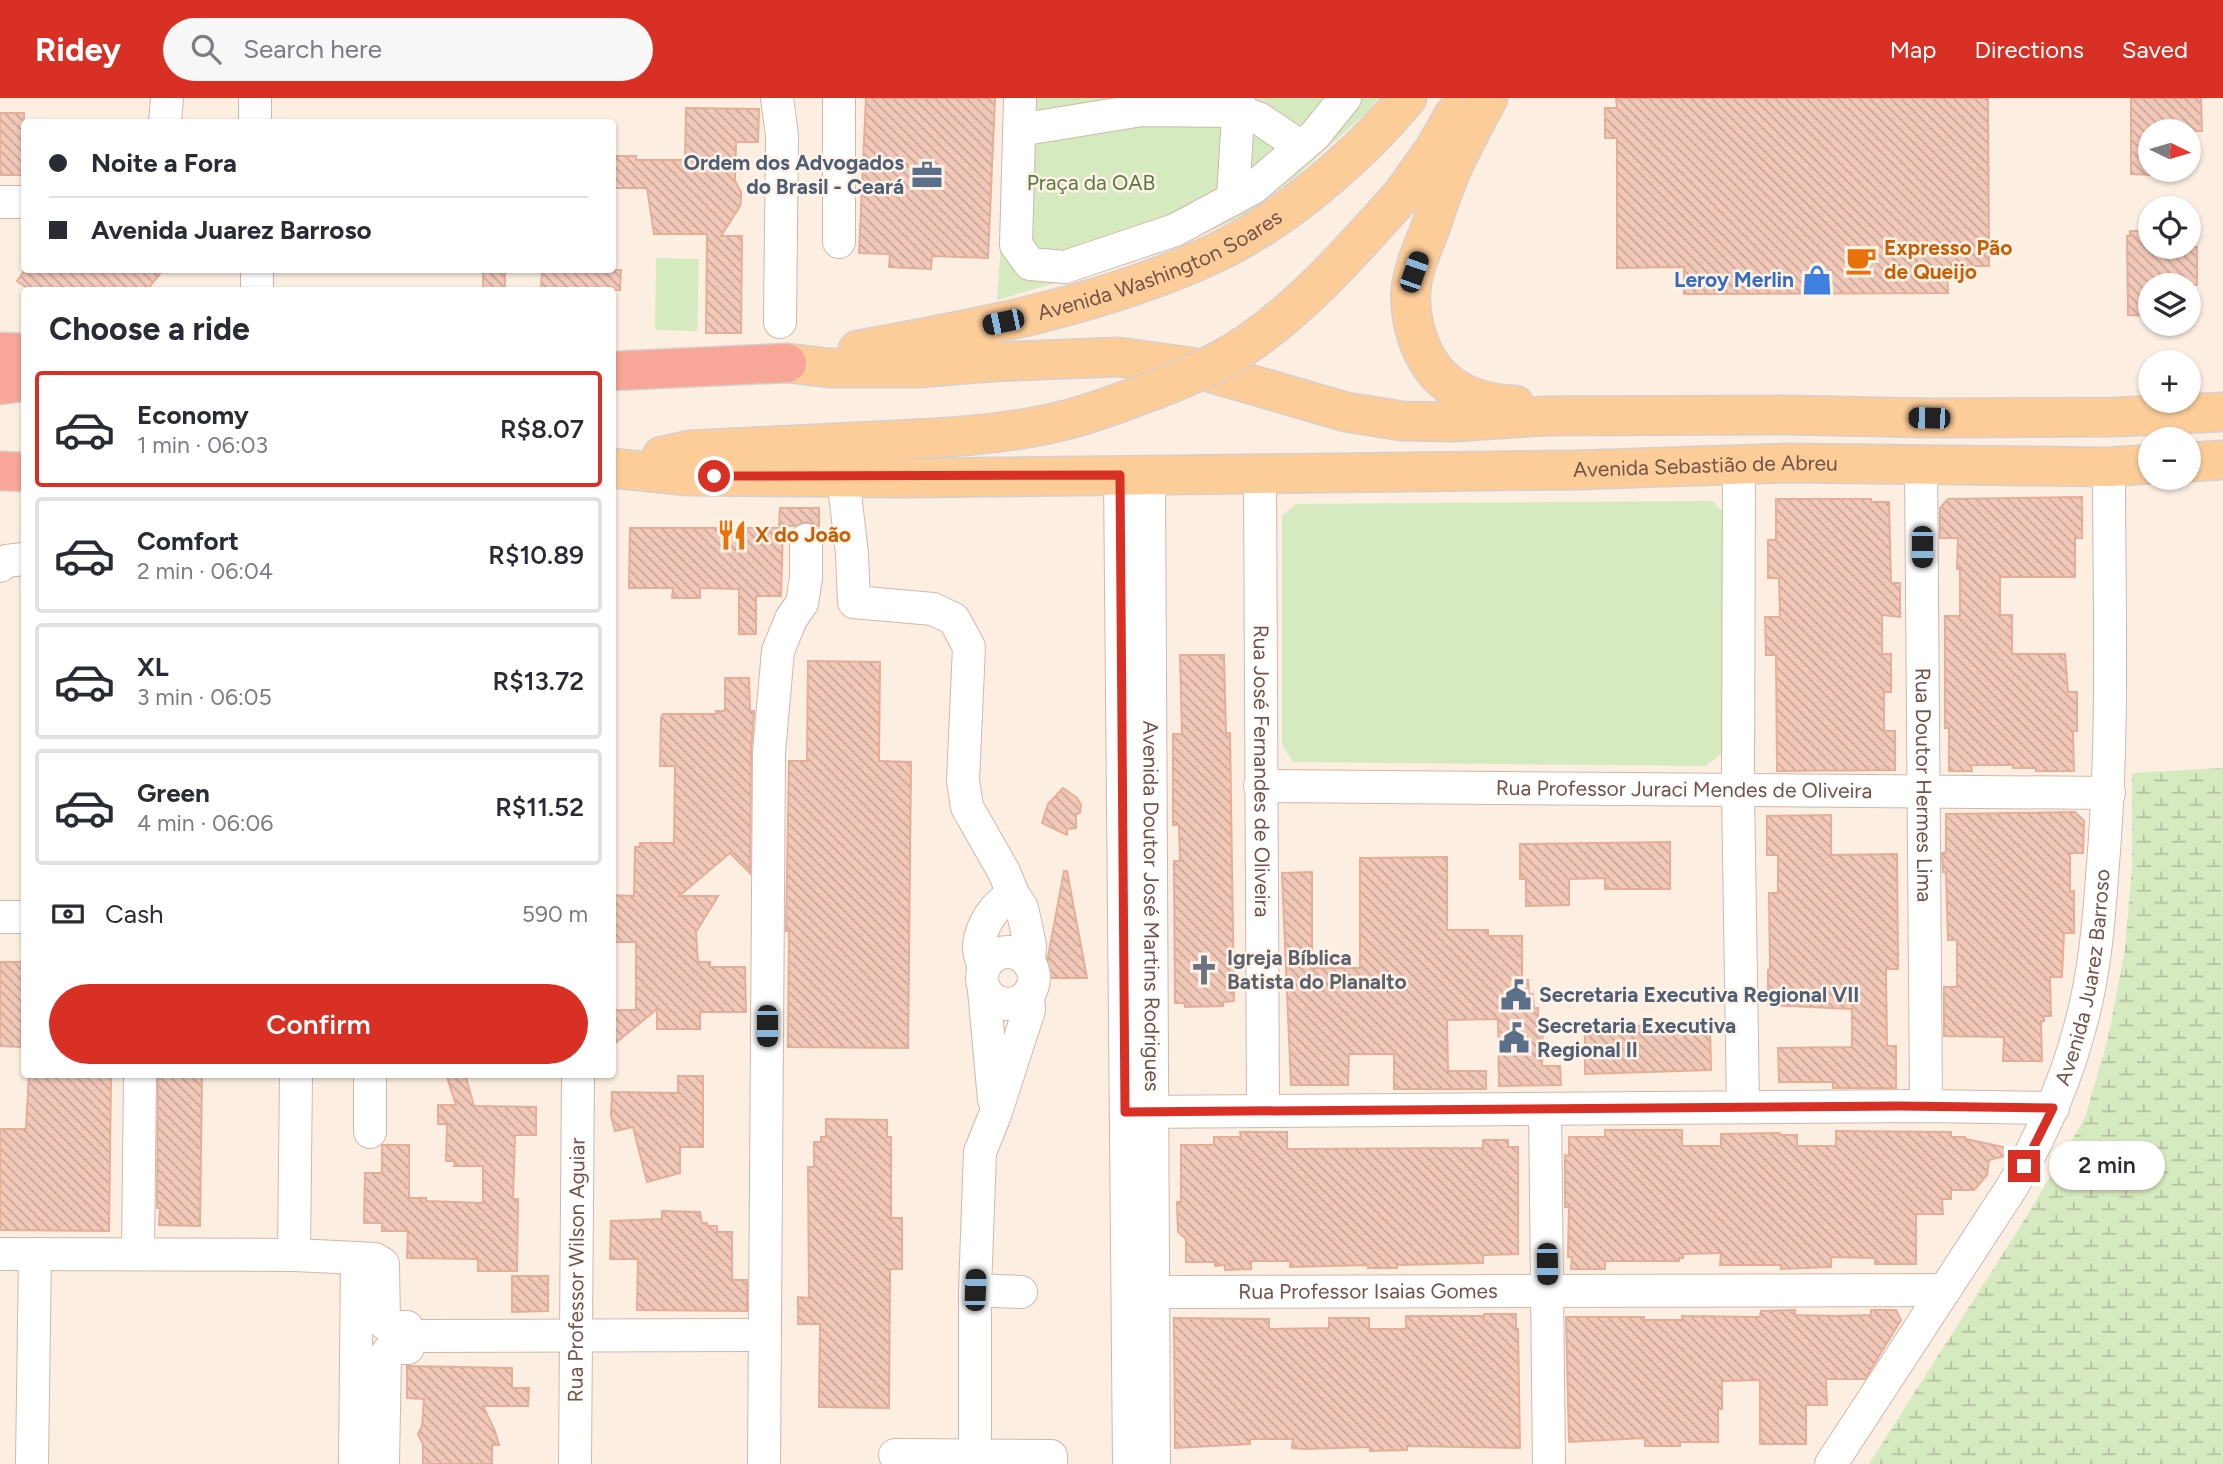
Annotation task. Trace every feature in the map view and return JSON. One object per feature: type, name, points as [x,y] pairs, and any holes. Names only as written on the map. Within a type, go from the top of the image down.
[{"type":"highway","points":[[0,352],[21,353]]},
{"type":"highway","name":"Avenida Washington Soares","points":[[616,371],[787,363]]},
{"type":"highway","points":[[0,385],[21,382]]},
{"type":"highway","points":[[0,471],[21,472]]},
{"type":"main road","name":"Avenida Washington Soares","points":[[787,363],[937,336],[1074,304],[1139,284],[1212,254],[1269,222],[1319,185],[1407,98]]},
{"type":"main road","points":[[616,466],[690,450],[985,434],[1072,418],[1124,402],[1205,367],[1249,343],[1309,294],[1352,252],[1402,195],[1434,150],[1465,98]]},
{"type":"main road","points":[[1488,98],[1455,162],[1429,230],[1414,272],[1411,309],[1416,335],[1434,371],[1450,386],[1481,401],[1521,405],[1546,416],[2115,417],[2223,412]]},
{"type":"main road","name":"Avenida Washington Soares","points":[[787,363],[830,368],[919,368],[1118,357],[1212,372],[1346,412],[1376,418],[1454,422],[1546,416]]},
{"type":"main road","points":[[1787,415],[1787,463]]},
{"type":"main road","points":[[1921,465],[1929,418]]},
{"type":"main road","points":[[2201,461],[2223,460]]},
{"type":"main road","name":"Avenida Sebastião de Abreu","points":[[1260,475],[1576,470],[1787,463],[2109,467],[2138,465]]},
{"type":"main road","points":[[616,467],[688,476],[1260,475]]},
{"type":"street","points":[[165,119],[167,98]]},
{"type":"street","points":[[255,98],[255,119]]},
{"type":"street","points":[[777,98],[782,135],[780,322]]},
{"type":"street","points":[[839,98],[839,242]]},
{"type":"street","points":[[1020,98],[1016,245],[1030,264],[1065,267],[1175,230],[1253,188],[1315,135],[1345,98]]},
{"type":"street","points":[[1019,130],[1142,110],[1238,105],[1301,147]]},
{"type":"street","points":[[1233,199],[1238,105]]},
{"type":"street","points":[[0,202],[21,202]]},
{"type":"street","points":[[1739,465],[1738,791],[1743,1107]]},
{"type":"street","name":"Rua Doutor Hermes Lima","points":[[1921,465],[1926,1106]]},
{"type":"street","name":"Avenida Juarez Barroso","points":[[1831,1464],[2012,1187],[2036,1145],[2053,1108],[2080,1027],[2092,974],[2109,793],[2109,467]]},
{"type":"street","name":"Rua José Fernandes de Oliveira","points":[[1260,475],[1263,1110]]},
{"type":"street","name":"Avenida Doutor José Martins Rodrigues","points":[[1135,476],[1140,1292],[1154,1464]]},
{"type":"street","points":[[843,477],[852,554],[854,602]]},
{"type":"street","points":[[764,1451],[769,752],[778,650],[791,619],[802,603],[806,579],[806,540]]},
{"type":"street","points":[[0,566],[6,561],[21,559]]},
{"type":"street","points":[[802,603],[854,602],[933,609],[954,619],[969,647],[964,727],[964,796],[967,807],[1022,908],[1030,945],[1029,1010],[995,1115],[980,1152],[975,1290],[975,1456]]},
{"type":"street","name":"Rua Professor Juraci Mendes de Oliveira","points":[[1260,786],[2109,793]]},
{"type":"street","points":[[995,1115],[984,979],[978,947],[986,922],[1000,902],[1013,894]]},
{"type":"street","points":[[0,917],[21,917]]},
{"type":"street","points":[[1003,952],[1020,955],[1029,980],[1016,1003],[1001,1004],[994,1001],[984,979],[995,956],[1003,952]]},
{"type":"street","points":[[138,1254],[140,1078]]},
{"type":"street","points":[[294,1255],[296,1078]]},
{"type":"street","points":[[370,1078],[370,1132]]},
{"type":"street","name":"Rua Professor Wilson Aguiar","points":[[575,1464],[578,1078]]},
{"type":"street","points":[[1138,1111],[1926,1106],[2053,1108]]},
{"type":"street","points":[[1545,1109],[1549,1464]]},
{"type":"street","points":[[0,1254],[294,1255],[375,1259],[383,1264],[384,1323],[410,1337],[745,1335]]},
{"type":"street","points":[[32,1464],[35,1254]]},
{"type":"street","points":[[355,1464],[357,1258]]},
{"type":"street","points":[[975,1290],[1021,1292]]},
{"type":"street","name":"Rua Professor Isaias Gomes","points":[[1140,1292],[1945,1290]]},
{"type":"street","name":"Avenida Doutor José Martins Rodrigues","points":[[1129,1464],[1140,1292]]},
{"type":"street","points":[[383,1464],[387,1350],[410,1337]]},
{"type":"street","points":[[895,1455],[1051,1456],[1051,1464]]},
{"type":"green space","name":"Praça da OAB","points":[[1011,98],[1378,98],[1367,112],[1293,179],[1244,215],[1169,250],[997,300]]},
{"type":"green space","points":[[656,258],[699,259],[697,331],[655,330]]},
{"type":"green space","points":[[1712,501],[1723,512],[1723,752],[1706,766],[1293,762],[1282,744],[1282,516],[1296,504]]},
{"type":"green space","points":[[2223,768],[2223,1464],[1869,1464],[2020,1227],[2085,1118],[2108,1038],[2125,949],[2132,866],[2132,773]]},
{"type":"building","name":"Ordem dos Advogados do Brasil - Ceará","points":[[866,98],[995,98],[988,258],[932,256],[931,269],[889,267],[890,254],[859,253]]},
{"type":"building","points":[[1616,98],[1988,98],[1989,266],[1947,266],[1948,293],[1684,294],[1684,267],[1617,268],[1617,138],[1605,138],[1605,108],[1617,108]]},
{"type":"building","points":[[2131,98],[2201,98],[2202,119],[2138,119],[2138,174],[2131,174]]},
{"type":"building","points":[[686,108],[759,109],[758,142],[736,142],[735,181],[741,192],[741,201],[721,236],[742,236],[741,333],[706,333],[707,234],[654,234],[647,188],[616,188],[616,156],[636,156],[636,160],[685,160]]},
{"type":"building","points":[[0,113],[24,113],[24,119],[21,119],[21,175],[0,175]]},
{"type":"building","points":[[2130,231],[2138,231],[2138,259],[2197,259],[2197,273],[2138,273],[2138,315],[2128,315],[2127,236],[2130,236]]},
{"type":"building","points":[[616,270],[621,270],[620,290],[616,290],[616,287],[541,287],[542,273],[616,273]]},
{"type":"building","points":[[23,273],[161,273],[149,287],[26,287],[17,281]]},
{"type":"building","points":[[483,273],[505,273],[505,287],[483,287]]},
{"type":"building","points":[[2082,497],[2082,538],[2075,538],[2075,577],[2000,577],[2000,615],[2012,615],[2012,654],[2065,654],[2068,692],[2077,692],[2077,731],[2073,731],[2074,771],[2036,771],[2036,768],[2013,768],[2013,765],[1971,765],[1972,771],[1949,771],[1949,728],[1945,728],[1945,616],[1960,616],[1960,569],[1957,569],[1958,538],[1940,538],[1940,508],[1948,499]]},
{"type":"building","points":[[1776,499],[1871,499],[1871,502],[1889,502],[1891,583],[1900,583],[1900,617],[1882,615],[1882,654],[1891,654],[1891,692],[1884,692],[1884,731],[1895,731],[1895,770],[1777,771],[1776,655],[1766,655],[1765,617],[1780,617],[1779,578],[1768,578],[1768,540],[1776,540]]},
{"type":"building","points":[[780,508],[819,508],[819,526],[807,522],[795,526],[779,525]]},
{"type":"building","points":[[630,528],[783,528],[781,596],[756,596],[756,634],[739,634],[739,589],[700,588],[700,598],[672,598],[673,588],[629,588]]},
{"type":"building","points":[[1180,655],[1224,655],[1226,733],[1230,733],[1234,1001],[1223,1002],[1223,1006],[1185,1007],[1185,1003],[1175,1003],[1174,861],[1180,861],[1179,825],[1173,825],[1173,734],[1182,734]]},
{"type":"building","points":[[808,661],[880,662],[879,761],[911,762],[908,1048],[788,1047],[789,931],[786,931],[789,761],[807,761]]},
{"type":"building","points":[[725,678],[749,678],[750,711],[754,711],[750,873],[730,853],[679,896],[718,896],[696,932],[698,962],[710,962],[710,967],[745,967],[746,1012],[700,1012],[700,1029],[657,1029],[657,1009],[616,1043],[616,1010],[636,1010],[636,942],[616,942],[616,895],[634,896],[635,847],[640,847],[640,843],[674,843],[675,766],[660,766],[661,718],[663,714],[717,714],[716,711],[725,711]]},
{"type":"building","points":[[1063,788],[1077,798],[1081,805],[1080,813],[1076,814],[1076,828],[1067,829],[1067,835],[1042,823],[1048,804]]},
{"type":"building","points":[[2075,812],[2084,821],[2083,853],[2070,853],[2074,933],[2064,933],[2062,977],[2050,977],[2051,1016],[2044,1016],[2044,1021],[2041,1021],[2042,1061],[2003,1061],[2004,1037],[1944,1036],[1944,987],[1957,987],[1957,940],[1948,940],[1946,872],[1943,872],[1946,814]]},
{"type":"building","points":[[1831,815],[1831,855],[1897,854],[1898,969],[1886,969],[1887,1046],[1896,1046],[1896,1088],[1833,1088],[1833,1082],[1779,1082],[1778,1048],[1852,1047],[1852,1009],[1768,1005],[1769,893],[1778,893],[1778,855],[1767,855],[1767,816]]},
{"type":"building","points":[[1670,842],[1670,889],[1605,889],[1605,878],[1569,879],[1569,905],[1526,906],[1526,879],[1520,879],[1520,844]]},
{"type":"building","points":[[1447,857],[1447,930],[1488,930],[1488,936],[1522,936],[1522,980],[1528,980],[1534,1008],[1538,1008],[1538,1020],[1543,1020],[1542,1066],[1560,1066],[1561,1085],[1499,1086],[1498,1019],[1447,1020],[1448,1071],[1486,1071],[1486,1089],[1394,1089],[1394,1054],[1349,1054],[1348,1085],[1291,1085],[1282,873],[1312,872],[1312,968],[1360,968],[1360,858]]},
{"type":"building","points":[[1064,871],[1067,871],[1087,978],[1044,978]]},
{"type":"building","points":[[0,962],[21,962],[21,1047],[0,1046]]},
{"type":"building","points":[[1710,1025],[1711,1070],[1585,1074],[1585,1034],[1635,1033],[1634,1026]]},
{"type":"building","points":[[678,1076],[703,1076],[703,1147],[680,1147],[680,1173],[647,1182],[633,1127],[615,1131],[611,1116],[612,1092],[678,1093]]},
{"type":"building","points":[[29,1078],[111,1078],[109,1231],[0,1230],[0,1129],[26,1129]]},
{"type":"building","points":[[158,1078],[202,1078],[200,1226],[159,1225],[160,1208],[157,1208]]},
{"type":"building","points":[[447,1078],[466,1078],[474,1106],[536,1107],[536,1135],[515,1135],[513,1199],[518,1199],[517,1271],[478,1271],[478,1259],[407,1258],[408,1231],[382,1231],[382,1223],[364,1223],[365,1173],[382,1173],[382,1145],[409,1145],[409,1198],[483,1203],[483,1166],[454,1166],[455,1161],[446,1161],[447,1124],[438,1124],[438,1105],[456,1105]]},
{"type":"building","points":[[826,1119],[887,1120],[887,1137],[891,1137],[891,1218],[902,1218],[902,1269],[890,1269],[889,1408],[819,1407],[820,1324],[798,1324],[798,1297],[809,1298],[808,1167],[814,1167],[814,1142],[821,1142],[821,1137],[826,1137]]},
{"type":"building","points":[[1605,1130],[1682,1130],[1682,1146],[1721,1146],[1721,1134],[1780,1133],[1797,1135],[1797,1146],[1836,1146],[1836,1131],[1951,1132],[1951,1137],[1965,1137],[2012,1149],[2009,1155],[1989,1160],[1987,1175],[1974,1190],[1951,1190],[1951,1199],[1942,1199],[1943,1214],[1916,1214],[1916,1264],[1875,1264],[1875,1258],[1831,1257],[1831,1267],[1781,1269],[1781,1265],[1720,1265],[1721,1253],[1683,1254],[1679,1261],[1605,1261],[1605,1269],[1571,1269],[1572,1257],[1568,1257],[1569,1207],[1565,1207],[1565,1155],[1569,1156],[1569,1137],[1605,1137]]},
{"type":"building","points":[[1240,1132],[1287,1132],[1287,1149],[1483,1148],[1483,1140],[1508,1140],[1508,1147],[1518,1147],[1518,1254],[1483,1255],[1483,1263],[1397,1265],[1397,1268],[1368,1268],[1368,1265],[1290,1267],[1290,1261],[1251,1261],[1251,1269],[1225,1270],[1225,1265],[1215,1266],[1215,1262],[1186,1262],[1186,1239],[1178,1232],[1181,1145],[1214,1145],[1214,1137],[1241,1137]]},
{"type":"building","points":[[662,1211],[700,1212],[702,1223],[717,1226],[717,1232],[732,1232],[732,1280],[747,1280],[747,1311],[637,1310],[638,1259],[610,1259],[611,1221],[662,1219]]},
{"type":"building","points":[[512,1276],[548,1276],[548,1311],[512,1312]]},
{"type":"building","points":[[1795,1310],[1795,1315],[1836,1316],[1871,1315],[1871,1310],[1896,1310],[1901,1320],[1865,1379],[1826,1379],[1827,1405],[1806,1405],[1806,1444],[1760,1444],[1760,1380],[1722,1381],[1722,1409],[1718,1409],[1718,1442],[1645,1446],[1645,1438],[1569,1442],[1566,1317],[1682,1320],[1682,1316],[1760,1317],[1761,1311]]},
{"type":"building","points":[[1516,1314],[1520,1448],[1407,1446],[1407,1450],[1370,1451],[1370,1447],[1304,1449],[1292,1448],[1293,1439],[1250,1439],[1250,1444],[1175,1448],[1174,1318],[1269,1319],[1269,1329],[1329,1328],[1329,1318],[1369,1318],[1369,1329],[1406,1329],[1406,1316]]},
{"type":"building","points":[[407,1366],[512,1368],[512,1388],[529,1388],[528,1406],[483,1406],[499,1445],[492,1445],[492,1464],[423,1464],[423,1444],[418,1434],[422,1426],[424,1399],[407,1398]]},
{"type":"place","name":"Ordem dos Advogados do Brasil - Ceará","points":[[927,175]]},
{"type":"place","name":"Expresso Pão de Queijo","points":[[1861,260]]},
{"type":"place","name":"Leroy Merlin","points":[[1817,280]]},
{"type":"place","name":"X do João","points":[[732,535]]},
{"type":"place","name":"Igreja Bíblica Batista do Planalto","points":[[1204,970]]},
{"type":"place","name":"Secretaria Executiva Regional VII","points":[[1516,995]]},
{"type":"place","name":"Secretaria Executiva Regional II","points":[[1514,1038]]},
{"type":"route","points":[[714,476],[909,478],[1120,475],[1125,1112],[1900,1106],[2053,1108],[2024,1166]]}]
